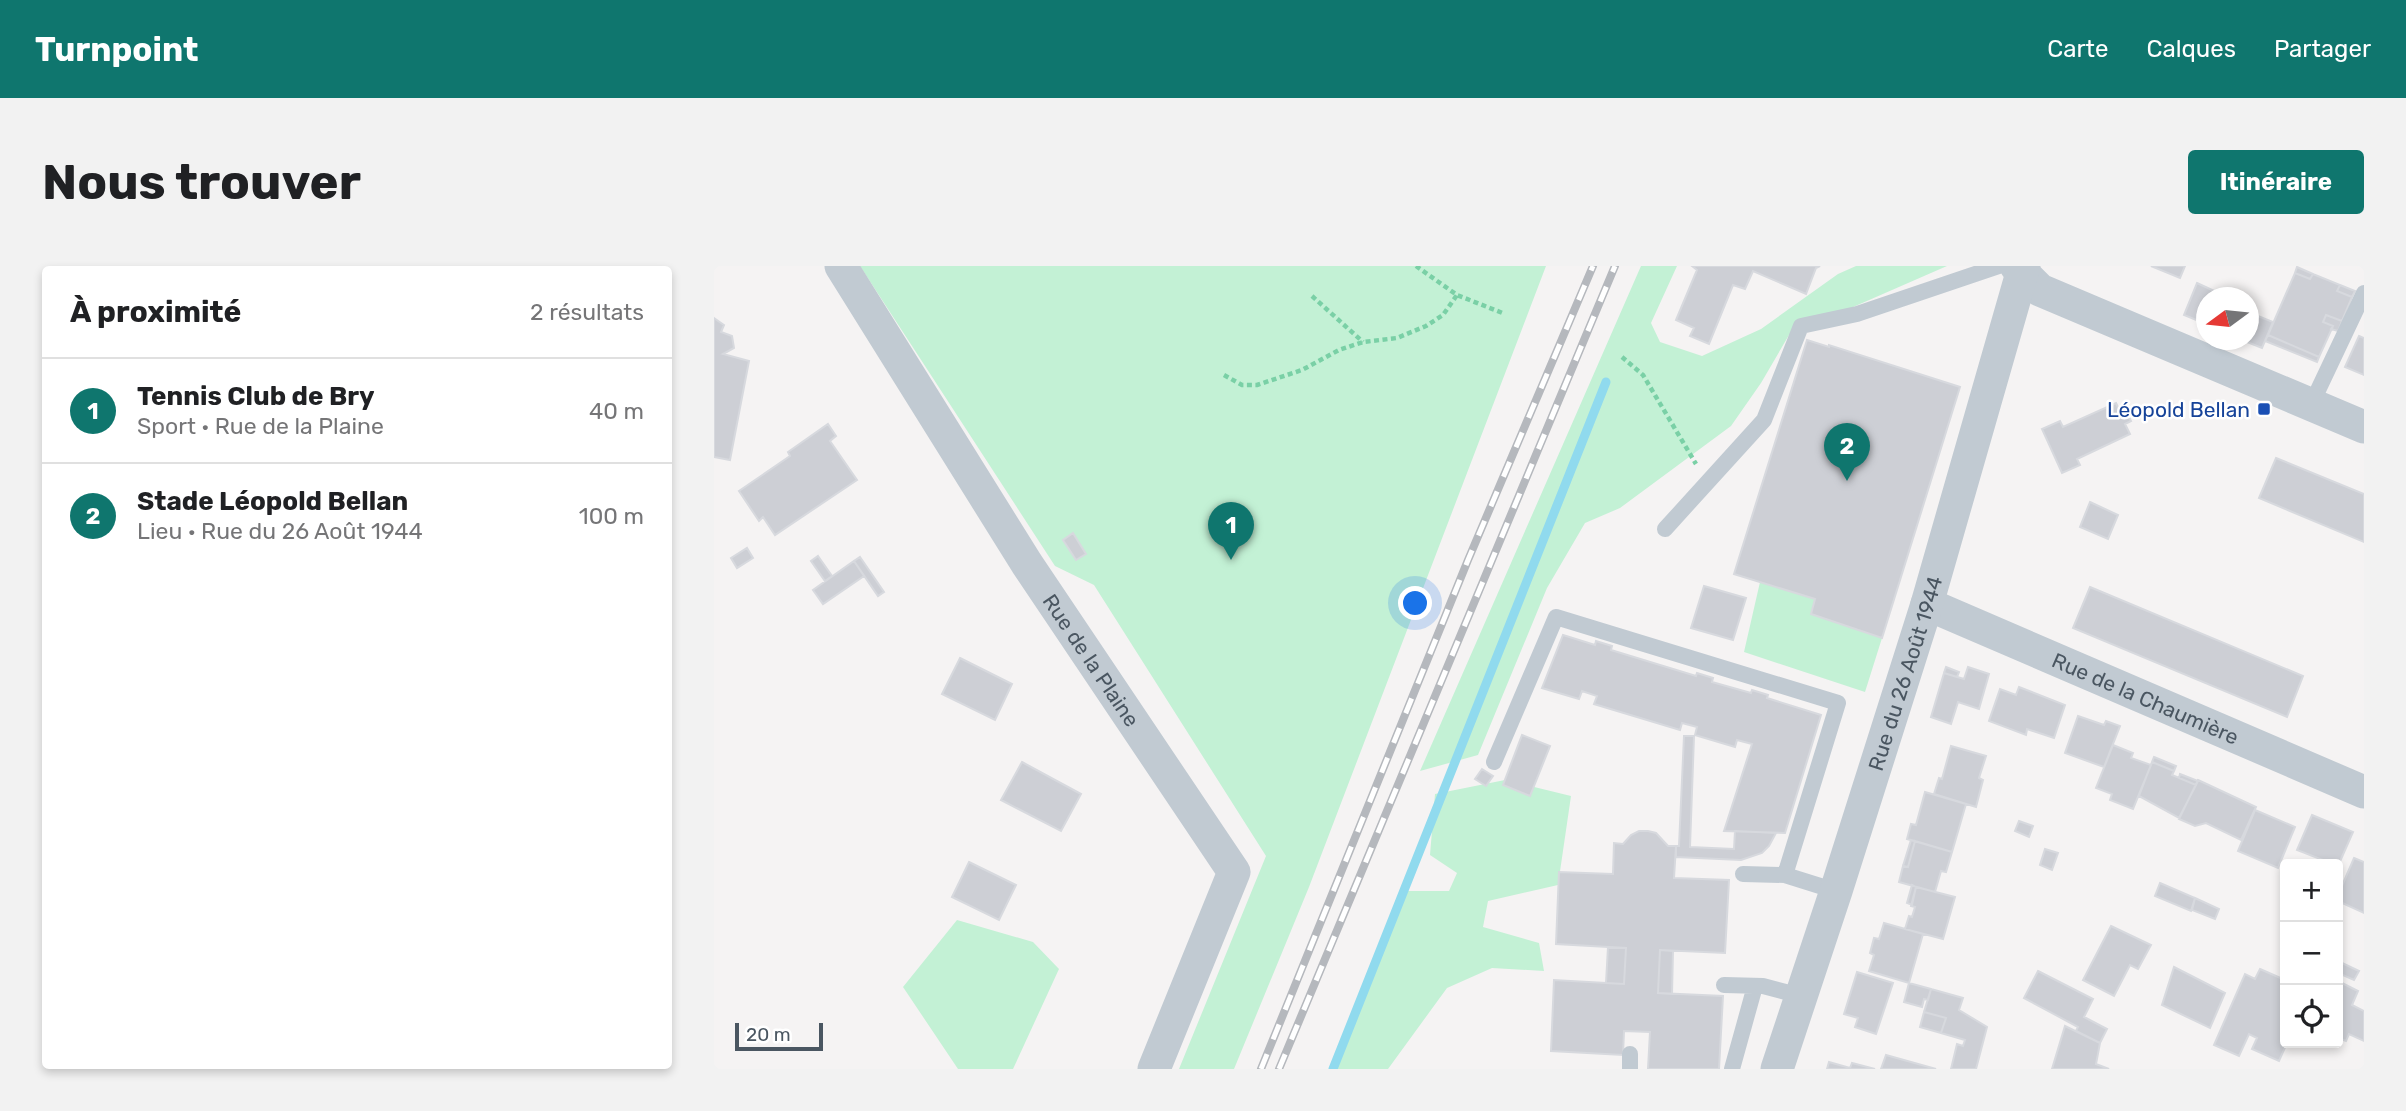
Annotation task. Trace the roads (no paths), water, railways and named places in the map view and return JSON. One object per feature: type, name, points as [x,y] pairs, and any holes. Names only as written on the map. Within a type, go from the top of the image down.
[{"type":"street","name":"Rue de la Plaine","points":[[841,266],[1027,564],[1234,872],[1154,1069]]},
{"type":"street","points":[[2015,268],[2040,290],[2364,427]]},
{"type":"street","name":"Rue du 26 Août 1944","points":[[1777,1069],[1927,604],[2015,268]]},
{"type":"street","name":"Rue de la Chaumière","points":[[1927,604],[2364,792]]},
{"type":"lane","points":[[1665,528],[1764,420],[1801,326],[1857,314],[2015,268]]},
{"type":"lane","points":[[2311,405],[2364,293]]},
{"type":"lane","points":[[1494,762],[1556,617],[1839,704],[1785,875]]},
{"type":"lane","points":[[1743,874],[1785,875],[1836,891]]},
{"type":"lane","points":[[1724,985],[1762,986],[1801,996]]},
{"type":"lane","points":[[1732,1069],[1755,986]]},
{"type":"waterway","points":[[1333,1069],[1606,382]]},
{"type":"railway","points":[[1261,1069],[1468,560],[1593,266]]},
{"type":"railway","points":[[1279,1069],[1615,266]]},
{"type":"place","name":"Léopold Bellan","points":[[2264,409]]},
{"type":"place","name":"Stade Léopold Bellan","points":[[1847,481]]},
{"type":"place","name":"Tennis Club de Bry","points":[[1231,560]]}]
